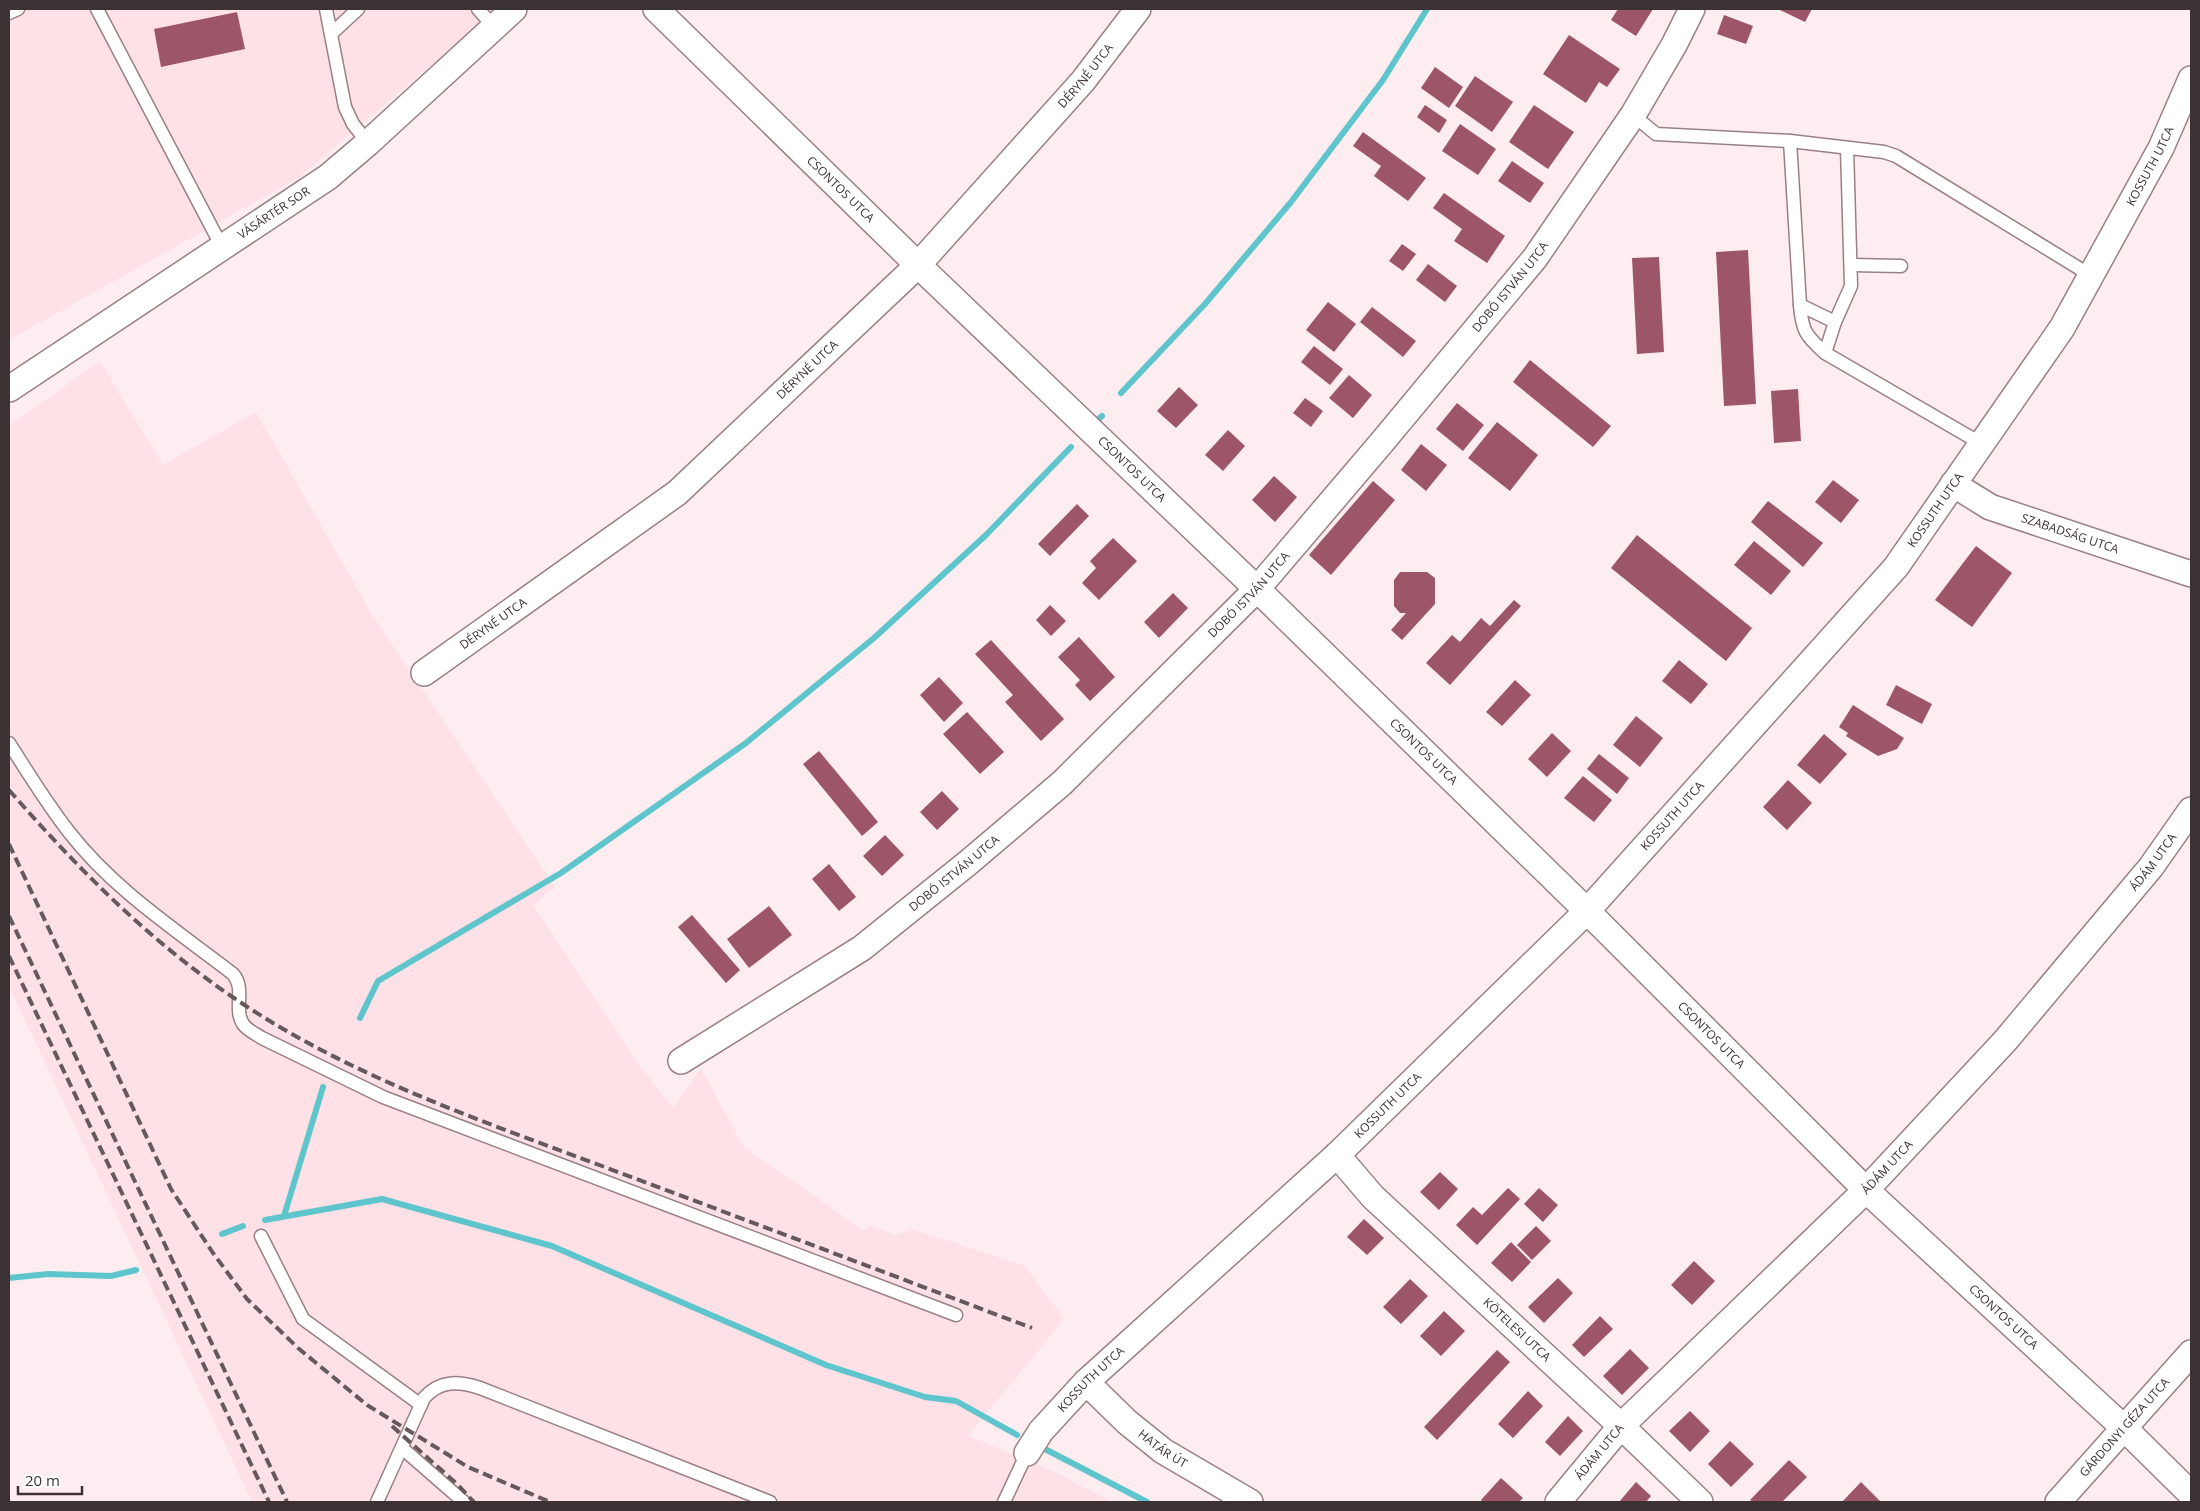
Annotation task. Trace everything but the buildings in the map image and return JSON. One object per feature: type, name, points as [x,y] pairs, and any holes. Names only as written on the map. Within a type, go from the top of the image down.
[{"type":"street","name":"VÁSÁRTÉR SOR","points":[[9,389],[328,177],[368,143],[514,9]]},
{"type":"street","name":"CSONTOS UTCA","points":[[656,9],[918,265],[1257,589],[1587,911],[1866,1190],[2125,1428],[2191,1494]]},
{"type":"street","name":"DÉRYNÉ UTCA","points":[[424,673],[677,493],[918,265],[1083,81],[1138,9]]},
{"type":"street","name":"DOBÓ ISTVÁN UTCA","points":[[681,1061],[862,948],[969,862],[1062,783],[1257,589],[1535,258],[1633,115],[1674,45],[1692,9]]},
{"type":"street","name":"KOSSUTH UTCA","points":[[1027,1453],[1041,1431],[1086,1382],[1337,1155],[1587,911],[1896,567],[2062,328],[2161,148],[2191,79]]},
{"type":"street","name":"SZABADSÁG UTCA","points":[[1953,484],[1990,507],[2191,574]]},
{"type":"street","name":"ÁDÁM UTCA","points":[[1558,1502],[1622,1426],[1866,1190],[2005,1041],[2151,867],[2191,810]]},
{"type":"street","name":"KÖTELESI UTCA","points":[[1337,1155],[1373,1197],[1622,1426],[1700,1502]]},
{"type":"street","name":"GÁRDONYI GÉZA UTCA","points":[[2058,1502],[2191,1354]]},
{"type":"street","name":"HATÁR ÚT","points":[[1086,1382],[1127,1422],[1163,1451],[1250,1502]]},
{"type":"lane","points":[[9,13],[18,9]]},
{"type":"lane","points":[[97,9],[222,247]]},
{"type":"lane","points":[[326,9],[346,107],[352,124],[368,143]]},
{"type":"lane","points":[[331,34],[358,9]]},
{"type":"lane","points":[[478,9],[494,27]]},
{"type":"lane","points":[[1633,115],[1656,134],[1790,141],[1884,152],[1896,156],[2090,275]]},
{"type":"lane","points":[[1790,141],[1800,305],[1804,332],[1825,353],[1982,444]]},
{"type":"lane","points":[[1825,353],[1835,322],[1851,286],[1852,265],[1847,148]]},
{"type":"lane","points":[[1852,265],[1901,266]]},
{"type":"lane","points":[[1800,305],[1835,322]]},
{"type":"lane","points":[[9,743],[69,833],[98,863],[137,901],[233,974],[240,983],[242,1022],[248,1029],[262,1038],[383,1097],[956,1315]]},
{"type":"lane","points":[[261,1236],[303,1319],[421,1405]]},
{"type":"lane","points":[[377,1502],[421,1405],[431,1390],[442,1384],[458,1382],[468,1384],[770,1502]]},
{"type":"lane","points":[[402,1448],[464,1502]]},
{"type":"lane","points":[[1004,1502],[1027,1453]]},
{"type":"shaded area","points":[[9,9],[497,9],[298,178],[9,340]]},
{"type":"shaded area","points":[[100,361],[163,465],[256,412],[373,616],[555,887],[533,905],[636,1061],[673,1108],[701,1069],[744,1147],[863,1230],[871,1225],[895,1235],[911,1229],[1025,1266],[1064,1319],[968,1436],[1057,1473],[1112,1502],[252,1502],[9,986],[9,426]]},
{"type":"waterway","points":[[1121,393],[1205,304],[1291,202],[1383,80],[1427,9]]},
{"type":"waterway","points":[[1092,425],[1102,416]]},
{"type":"waterway","points":[[360,1018],[378,981],[561,873],[746,743],[874,638],[986,535],[1071,447]]},
{"type":"waterway","points":[[284,1216],[323,1087]]},
{"type":"waterway","points":[[265,1220],[382,1199],[552,1246],[826,1365],[925,1397],[956,1401],[1017,1435]]},
{"type":"waterway","points":[[222,1234],[243,1226]]},
{"type":"waterway","points":[[9,1278],[48,1274],[111,1276],[136,1270]]},
{"type":"waterway","points":[[1043,1448],[1147,1502]]},
{"type":"railway","points":[[9,790],[62,849],[118,905],[178,957],[243,1004],[328,1054],[463,1114],[1032,1328]]},
{"type":"railway","points":[[9,844],[171,1189],[213,1253],[247,1299],[298,1348],[367,1405],[468,1467],[550,1502]]},
{"type":"railway","points":[[9,916],[287,1502]]},
{"type":"railway","points":[[9,956],[269,1502]]},
{"type":"railway","points":[[392,1426],[457,1484],[474,1502]]}]
